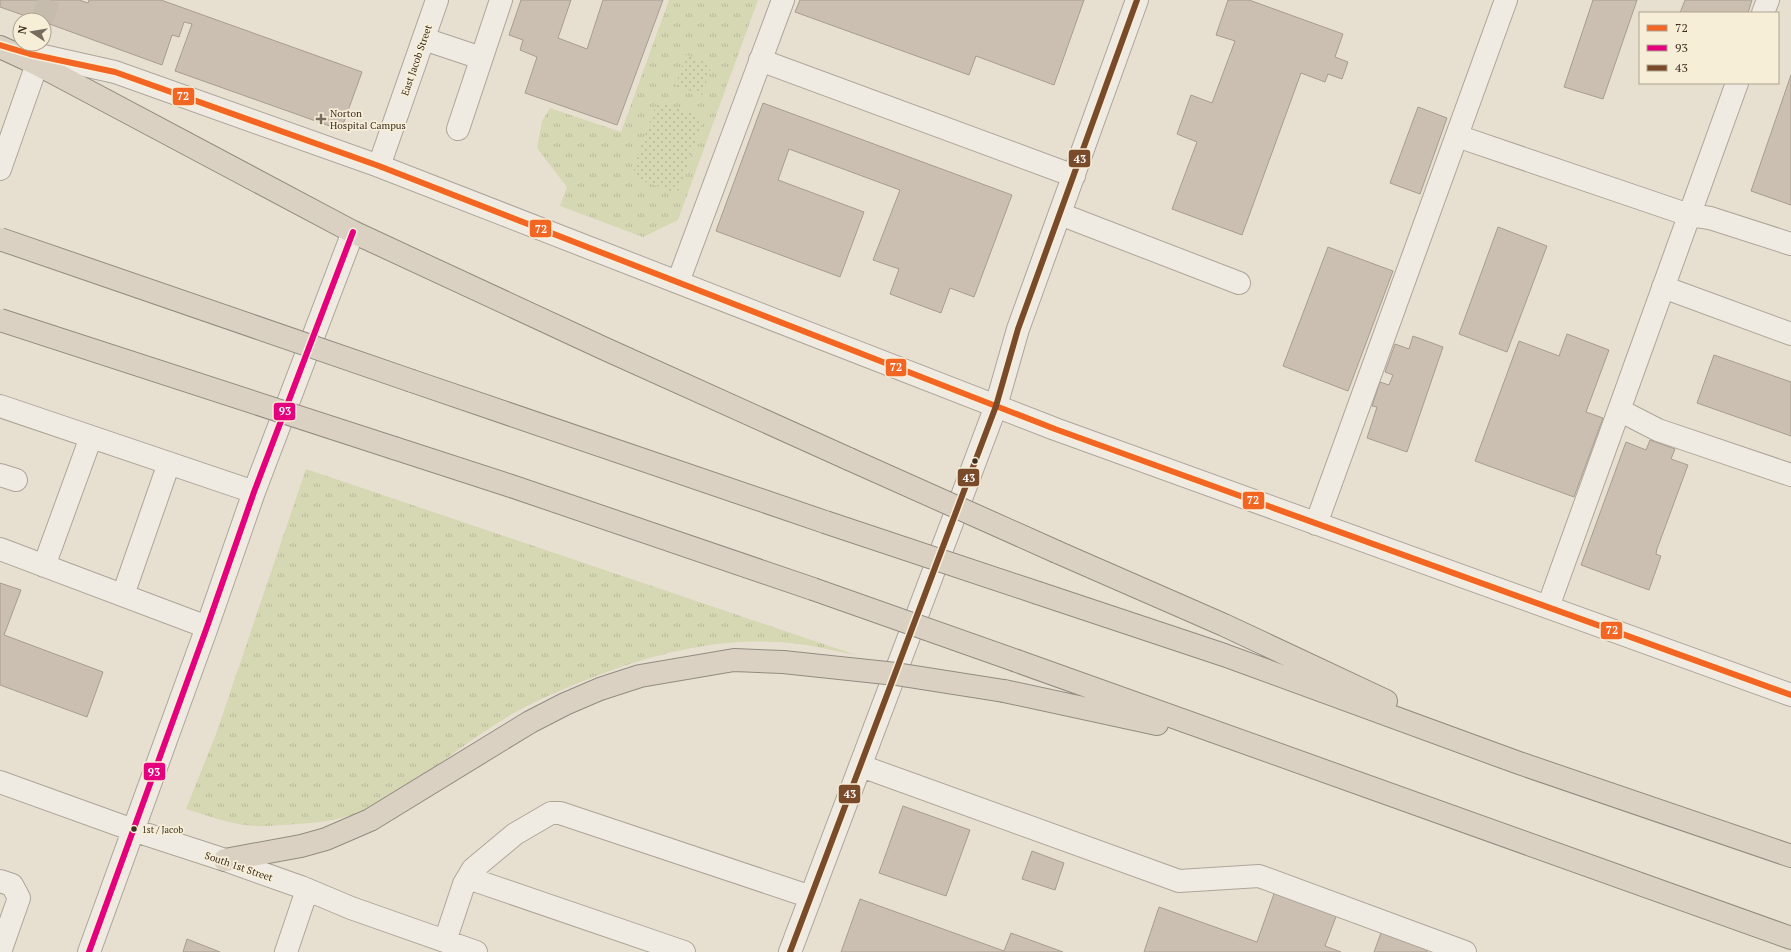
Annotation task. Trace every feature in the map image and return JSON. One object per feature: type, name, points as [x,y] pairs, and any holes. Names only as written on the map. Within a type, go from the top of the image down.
[{"type":"highway","points":[[0,46],[33,54],[354,232],[603,348],[1057,552],[1224,625],[1519,763]]},
{"type":"highway","points":[[0,239],[825,522],[1224,655],[1519,763],[1791,856]]},
{"type":"highway","points":[[0,320],[511,486],[813,589],[1791,938]]},
{"type":"highway","points":[[225,860],[320,841],[370,820],[530,722],[565,704],[600,689],[640,676],[734,660],[783,662],[896,674],[1004,691],[1243,742]]},
{"type":"street","name":"East Jacob Street","points":[[379,166],[437,0]]},
{"type":"street","points":[[458,129],[501,0]]},
{"type":"street","points":[[678,282],[783,0]]},
{"type":"street","points":[[790,952],[996,406],[1018,329],[1137,0]]},
{"type":"street","points":[[1316,524],[1506,0]]},
{"type":"street","points":[[1763,12],[1768,0]]},
{"type":"street","points":[[424,38],[481,58]]},
{"type":"street","points":[[0,169],[4,146],[33,54],[115,72],[379,166],[1055,429],[1791,695]]},
{"type":"street","points":[[760,60],[1074,176]]},
{"type":"street","points":[[1548,607],[1737,84]]},
{"type":"street","points":[[1457,136],[1689,215],[1710,218],[1791,244]]},
{"type":"street","points":[[1060,214],[1239,283]]},
{"type":"street","points":[[89,952],[207,627],[254,492],[354,232]]},
{"type":"street","points":[[1663,287],[1791,334]]},
{"type":"street","points":[[0,406],[254,492]]},
{"type":"street","points":[[1619,410],[1658,430],[1791,475]]},
{"type":"street","points":[[44,566],[91,437]]},
{"type":"street","points":[[123,595],[170,463]]},
{"type":"street","points":[[0,550],[207,627]]},
{"type":"street","points":[[861,766],[1180,881],[1259,876],[1465,952]]},
{"type":"street","name":"South 1st Street","points":[[0,782],[133,830],[225,860],[308,890],[351,908],[476,952]]},
{"type":"street","points":[[445,941],[464,884],[473,869],[514,834],[551,813],[560,813],[811,897]]},
{"type":"street","points":[[468,878],[684,952]]},
{"type":"street","points":[[0,881],[12,885],[19,898],[0,952]]},
{"type":"street","points":[[286,952],[308,890]]},
{"type":"green space","points":[[669,0],[758,0],[678,220],[643,237],[560,206],[567,187],[537,148],[542,121],[550,108],[621,132]]},
{"type":"green space","points":[[686,55],[712,64],[702,95],[675,86]]},
{"type":"green space","points":[[663,103],[699,116],[703,122],[679,190],[674,192],[637,179],[634,174],[634,166],[656,105]]},
{"type":"green space","points":[[306,469],[856,655],[807,645],[777,642],[746,642],[715,644],[684,650],[623,666],[564,689],[523,708],[489,729],[394,794],[373,806],[343,818],[314,823],[259,826],[229,822],[186,809],[216,734]]},
{"type":"building","points":[[0,0],[79,0],[88,3],[89,0],[161,0],[362,72],[341,130],[175,71],[192,24],[184,22],[179,37],[172,35],[162,65],[52,25],[52,12],[14,12],[0,7]]},
{"type":"building","points":[[521,0],[571,0],[558,38],[587,49],[603,0],[663,0],[617,125],[525,93],[537,57],[520,50],[523,40],[509,35]]},
{"type":"building","points":[[800,0],[1084,0],[1054,85],[976,56],[969,75],[795,12]]},
{"type":"building","points":[[1228,0],[1249,0],[1343,34],[1335,57],[1348,62],[1342,79],[1328,74],[1325,82],[1301,73],[1242,235],[1172,209],[1197,142],[1177,134],[1191,95],[1212,103],[1235,41],[1216,35]]},
{"type":"building","points":[[1593,0],[1637,0],[1603,99],[1564,87]]},
{"type":"building","points":[[1685,0],[1752,0],[1748,12],[1680,12]]},
{"type":"building","points":[[1791,75],[1791,205],[1751,191]]},
{"type":"building","points":[[763,103],[1012,195],[974,297],[950,288],[941,313],[890,294],[899,269],[873,260],[900,190],[789,149],[778,180],[864,212],[840,277],[716,231]]},
{"type":"building","points":[[1418,107],[1447,118],[1420,194],[1390,183]]},
{"type":"building","points":[[1498,227],[1547,246],[1507,352],[1459,334]]},
{"type":"building","points":[[1328,247],[1393,271],[1348,391],[1283,366]]},
{"type":"building","points":[[1567,334],[1609,350],[1586,412],[1603,418],[1574,497],[1475,461],[1519,341],[1559,356]]},
{"type":"building","points":[[1413,336],[1443,347],[1407,452],[1367,438],[1377,407],[1372,406],[1380,382],[1389,385],[1393,375],[1385,372],[1395,344],[1409,349]]},
{"type":"building","points":[[1714,355],[1791,382],[1791,436],[1697,403]]},
{"type":"building","points":[[1650,440],[1675,449],[1671,459],[1688,465],[1657,549],[1656,554],[1661,556],[1649,590],[1581,565],[1626,442],[1646,450]]},
{"type":"building","points":[[0,583],[21,590],[4,635],[103,672],[87,717],[0,685]]},
{"type":"building","points":[[903,806],[970,830],[946,896],[879,873]]},
{"type":"building","points":[[1032,851],[1064,863],[1055,890],[1022,879]]},
{"type":"building","points":[[1275,891],[1337,914],[1325,946],[1341,952],[1144,952],[1159,907],[1257,942]]},
{"type":"building","points":[[860,899],[1004,951],[1011,933],[1063,952],[841,952]]},
{"type":"building","points":[[1382,930],[1429,947],[1427,952],[1374,952]]},
{"type":"building","points":[[187,939],[220,952],[183,952]]},
{"type":"tunnel","points":[[45,12],[49,0]]},
{"type":"transit line","name":"43","points":[[790,952],[996,406],[1018,329],[1137,0]]},
{"type":"transit line","name":"72","points":[[0,45],[30,54],[115,72],[379,166],[1055,429],[1791,695]]},
{"type":"transit line","name":"93","points":[[89,952],[207,627],[254,492],[353,232]]},
{"type":"place","name":"Norton Hospital Campus","points":[[321,119]]},
{"type":"place","name":"1st / Jacob","points":[[134,829]]}]
